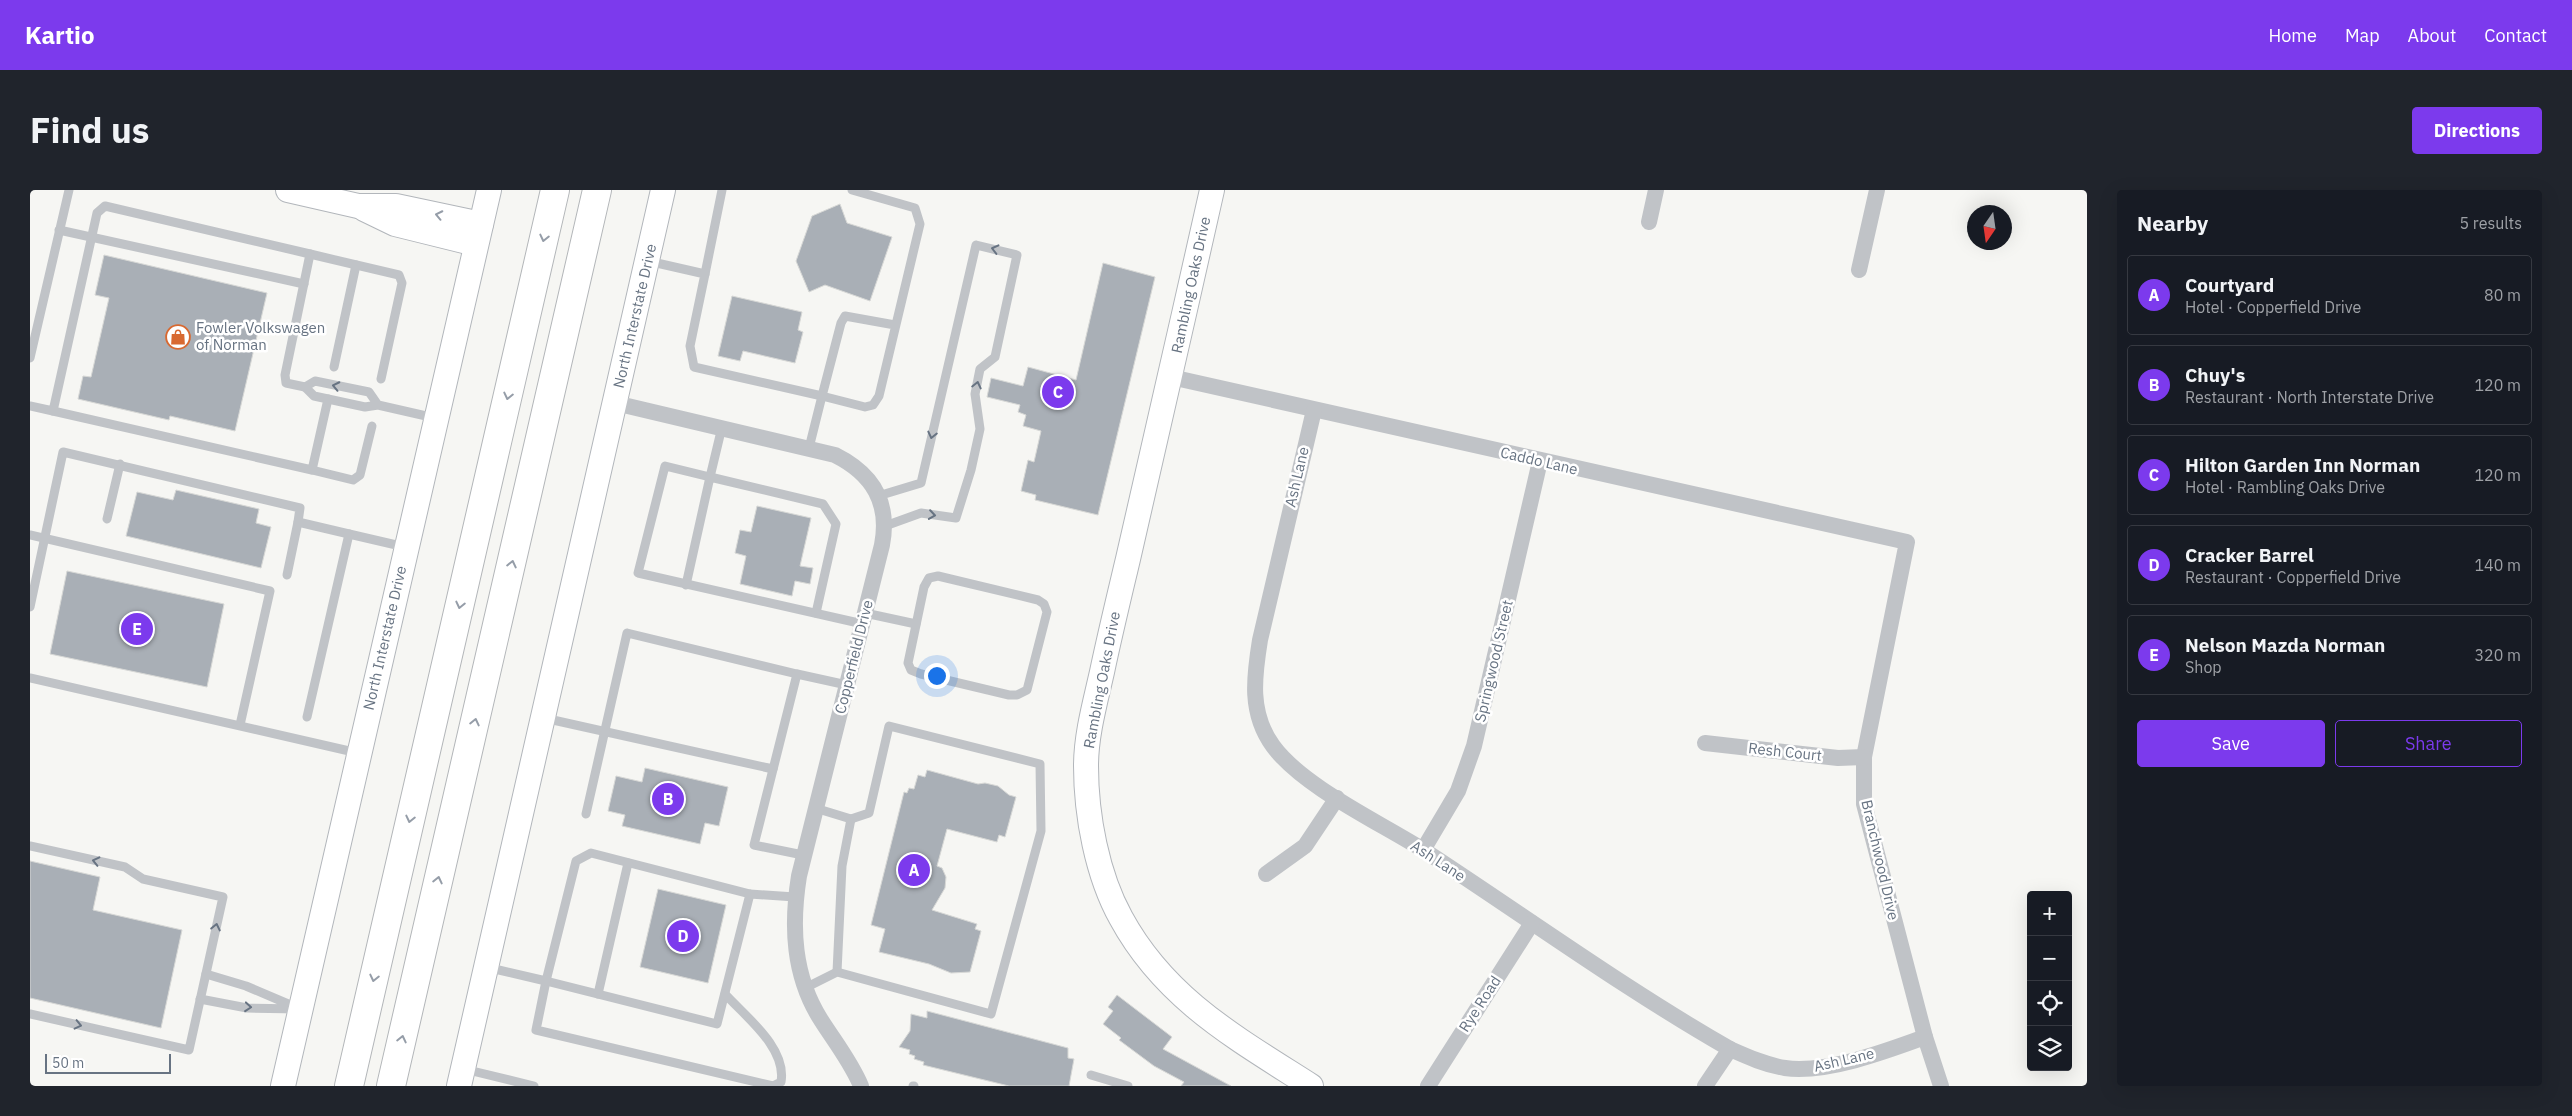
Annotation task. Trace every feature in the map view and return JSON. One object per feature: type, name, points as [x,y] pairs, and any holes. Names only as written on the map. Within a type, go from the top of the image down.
[{"type":"highway","points":[[349,1086],[555,190]]},
{"type":"highway","points":[[391,1086],[597,190]]},
{"type":"main road","points":[[288,190],[330,195],[358,206],[396,206],[478,234]]},
{"type":"main road","name":"North Interstate Drive","points":[[282,1086],[489,190]]},
{"type":"main road","name":"North Interstate Drive","points":[[461,1077],[663,190]]},
{"type":"main road","name":"Rambling Oaks Drive","points":[[1212,190],[1089,734],[1086,765],[1087,793],[1096,844],[1107,886],[1120,916],[1149,961],[1205,1017],[1311,1086]]},
{"type":"street","points":[[1649,222],[1656,190]]},
{"type":"street","points":[[1858,270],[1877,190]]},
{"type":"street","name":"Caddo Lane","points":[[1171,377],[1907,542]]},
{"type":"street","name":"Copperfield Drive","points":[[615,403],[835,455],[859,470],[872,483],[885,513],[885,526],[864,618],[814,808],[795,898],[795,949],[805,988],[821,1021],[844,1054],[861,1086]]},
{"type":"street","name":"Ash Lane","points":[[1314,410],[1260,640],[1254,690],[1256,711],[1272,744],[1282,757],[1302,775],[1337,798],[1423,850],[1532,923],[1730,1049],[1767,1064],[1804,1068],[1848,1060],[1925,1037]]},
{"type":"street","name":"Springwood Street","points":[[1423,850],[1458,791],[1474,746],[1540,461]]},
{"type":"street","name":"Branchwood Drive","points":[[1907,542],[1864,758],[1864,804],[1925,1037],[1941,1086]]},
{"type":"street","name":"Resh Court","points":[[1705,743],[1838,758],[1864,758]]},
{"type":"street","points":[[1266,874],[1305,846],[1337,798]]},
{"type":"street","name":"Rye Road","points":[[1428,1086],[1532,923]]},
{"type":"street","points":[[1705,1086],[1730,1049]]},
{"type":"lane","points":[[30,358],[69,190]]},
{"type":"lane","points":[[722,190],[690,346],[694,367],[865,407],[873,405],[878,396],[920,224],[919,215],[915,208],[852,190]]},
{"type":"lane","points":[[53,411],[91,236],[97,213],[105,206],[399,276],[402,283],[381,379]]},
{"type":"lane","points":[[59,230],[304,284]]},
{"type":"lane","points":[[878,496],[921,483],[976,245],[1017,255],[995,357],[980,369],[976,386],[975,394],[980,430],[971,470],[956,518],[920,513],[885,526]]},
{"type":"lane","points":[[310,254],[285,375],[286,383],[305,387],[314,396],[365,407],[378,405],[436,418]]},
{"type":"lane","points":[[647,261],[705,274]]},
{"type":"lane","points":[[334,368],[356,265]]},
{"type":"lane","points":[[809,448],[841,324],[845,316],[896,326]]},
{"type":"lane","points":[[305,387],[315,381],[369,392],[378,405]]},
{"type":"lane","points":[[312,470],[328,399]]},
{"type":"lane","points":[[30,406],[353,480],[360,475],[372,426]]},
{"type":"lane","points":[[686,585],[722,427]]},
{"type":"lane","points":[[30,607],[63,452],[300,508],[287,575]]},
{"type":"lane","points":[[107,519],[120,464]]},
{"type":"lane","points":[[816,613],[836,524],[823,504],[665,466],[638,573],[816,613],[916,624]]},
{"type":"lane","points":[[298,522],[406,547]]},
{"type":"lane","points":[[306,717],[349,534]]},
{"type":"lane","points":[[30,535],[270,591],[240,725]]},
{"type":"lane","points":[[938,576],[1038,600],[1044,604],[1047,612],[1030,682],[1026,690],[1017,695],[929,676],[911,670],[908,663],[916,624],[924,587],[929,578],[938,576]]},
{"type":"lane","points":[[586,814],[628,633],[847,685]]},
{"type":"lane","points":[[797,674],[754,845],[803,855]]},
{"type":"lane","points":[[30,678],[358,753]]},
{"type":"lane","points":[[543,718],[773,769]]},
{"type":"lane","points":[[805,988],[837,972],[991,1014],[1041,830],[1040,764],[889,726],[869,813],[851,819],[814,808]]},
{"type":"lane","points":[[837,972],[842,866],[851,819]]},
{"type":"lane","points":[[30,846],[125,867],[143,878],[223,898],[188,1050],[30,1014]]},
{"type":"lane","points":[[725,994],[766,1038],[778,1058],[783,1073],[781,1082],[773,1086],[536,1030],[546,981],[576,861],[591,853],[750,894],[795,898]]},
{"type":"lane","points":[[598,994],[628,863]]},
{"type":"lane","points":[[486,967],[717,1024],[750,894]]},
{"type":"lane","points":[[206,974],[246,986],[300,1009]]},
{"type":"lane","points":[[200,999],[247,1008],[300,1009]]},
{"type":"lane","points":[[1091,1076],[1128,1086]]},
{"type":"lane","points":[[461,1077],[534,1086]]},
{"type":"building","points":[[840,204],[847,223],[892,237],[870,301],[825,285],[809,292],[796,261],[812,216]]},
{"type":"building","name":"Fowler Volkswagen of Norman","points":[[104,255],[267,293],[235,431],[170,416],[169,420],[78,399],[83,376],[91,377],[109,298],[95,295]]},
{"type":"building","points":[[1103,263],[1155,277],[1098,515],[1035,500],[1036,495],[1021,491],[1028,460],[1034,462],[1041,431],[1023,426],[1026,415],[1018,412],[1020,405],[987,397],[991,378],[1023,386],[1028,367],[1076,380]]},
{"type":"building","points":[[732,296],[802,312],[798,330],[803,332],[795,363],[743,351],[740,361],[718,356]]},
{"type":"building","points":[[176,490],[259,509],[256,523],[271,527],[261,568],[126,536],[137,492],[173,500]]},
{"type":"building","points":[[757,506],[811,518],[800,566],[813,568],[810,584],[795,581],[792,596],[740,584],[746,556],[735,553],[740,530],[751,532]]},
{"type":"building","points":[[67,571],[224,604],[207,687],[50,654]]},
{"type":"building","points":[[645,768],[728,787],[719,826],[705,823],[700,844],[622,826],[625,815],[608,811],[616,776],[642,782]]},
{"type":"building","points":[[927,770],[978,784],[985,783],[998,786],[1009,795],[1016,797],[1005,837],[999,835],[997,842],[947,829],[937,866],[942,868],[946,877],[945,888],[932,910],[977,924],[975,929],[981,931],[970,972],[951,973],[929,964],[879,952],[885,929],[871,925],[904,792],[907,793],[909,788],[914,789],[918,775],[925,777]]},
{"type":"building","points":[[30,861],[100,877],[93,910],[182,930],[161,1028],[30,998]]},
{"type":"building","points":[[658,889],[726,905],[708,983],[640,967]]},
{"type":"building","points":[[1117,995],[1172,1037],[1163,1049],[1231,1086],[1181,1086],[1184,1082],[1154,1066],[1119,1040],[1121,1038],[1103,1024],[1113,1011],[1108,1007]]},
{"type":"building","points":[[927,1011],[1068,1048],[1068,1058],[1074,1059],[1069,1086],[1009,1086],[923,1065],[924,1062],[914,1059],[915,1056],[909,1054],[910,1050],[899,1047],[910,1031],[911,1014],[927,1018]]},
{"type":"place","name":"Fowler Volkswagen of Norman","points":[[178,337]]},
{"type":"place","name":"Hilton Garden Inn Norman","points":[[1058,392]]},
{"type":"place","name":"Nelson Mazda Norman","points":[[137,629]]},
{"type":"place","name":"Chuy's","points":[[668,799]]},
{"type":"place","name":"Courtyard","points":[[914,870]]},
{"type":"place","name":"Cracker Barrel","points":[[683,936]]}]
